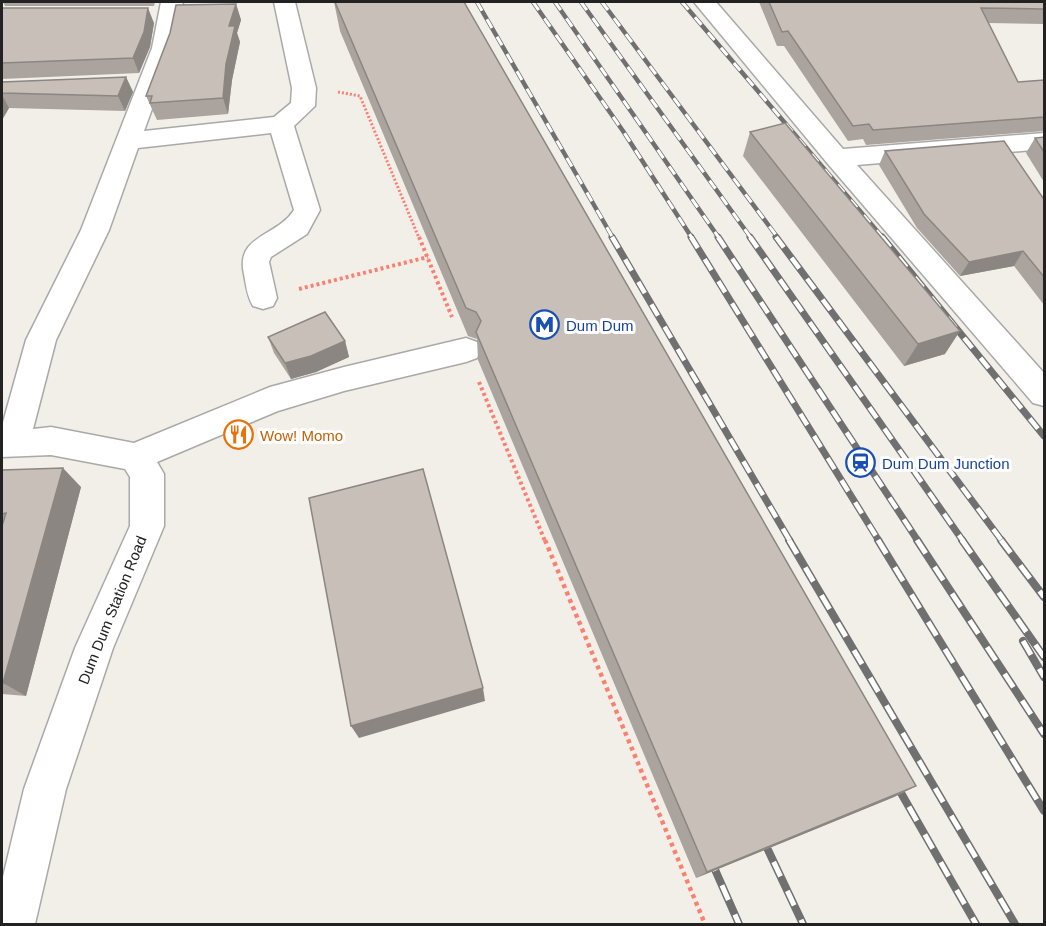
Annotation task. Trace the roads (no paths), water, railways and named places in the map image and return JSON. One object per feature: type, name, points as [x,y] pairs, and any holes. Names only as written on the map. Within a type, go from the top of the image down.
[{"type":"street","points":[[129,141],[281,124],[303,106],[304,88],[285,2]]},
{"type":"street","points":[[705,2],[837,158],[1044,394]]},
{"type":"street","points":[[162,11],[164,48],[139,83],[129,141],[95,230],[41,340],[7,444],[51,441],[135,458],[270,400],[344,379],[466,350]]},
{"type":"street","points":[[263,298],[255,262],[260,251],[297,227],[307,210],[281,124]]},
{"type":"street","points":[[837,158],[1044,141]]},
{"type":"street","points":[[1005,145],[1022,171]]},
{"type":"street","name":"Dum Dum Station Road","points":[[13,924],[15,860],[45,789],[94,648],[147,526],[147,474],[135,458]]},
{"type":"railway","points":[[477,2],[613,238]]},
{"type":"railway","points":[[533,2],[623,131],[692,238]]},
{"type":"railway","points":[[555,2],[719,238]]},
{"type":"railway","points":[[581,2],[751,238]]},
{"type":"railway","points":[[602,2],[778,238]]},
{"type":"railway","points":[[682,2],[883,238]]},
{"type":"railway","points":[[612,237],[790,541]]},
{"type":"railway","points":[[691,237],[879,541]]},
{"type":"railway","points":[[718,237],[918,541]]},
{"type":"railway","points":[[750,237],[963,541]]},
{"type":"railway","points":[[776,237],[1002,541]]},
{"type":"railway","points":[[882,237],[1044,436]]},
{"type":"railway","points":[[789,540],[1015,924]]},
{"type":"railway","points":[[878,540],[1044,811]]},
{"type":"railway","points":[[917,540],[1044,734]]},
{"type":"railway","points":[[962,540],[1044,657]]},
{"type":"railway","points":[[1001,540],[1044,597]]},
{"type":"railway","points":[[1023,641],[1044,677]]},
{"type":"railway","points":[[893,779],[976,924]]},
{"type":"railway","points":[[760,833],[803,924]]},
{"type":"railway","points":[[709,856],[739,924]]},
{"type":"place","name":"Dum Dum","points":[[545,325]]},
{"type":"place","name":"Wow! Momo","points":[[239,435]]},
{"type":"place","name":"Dum Dum Junction","points":[[861,463]]}]
